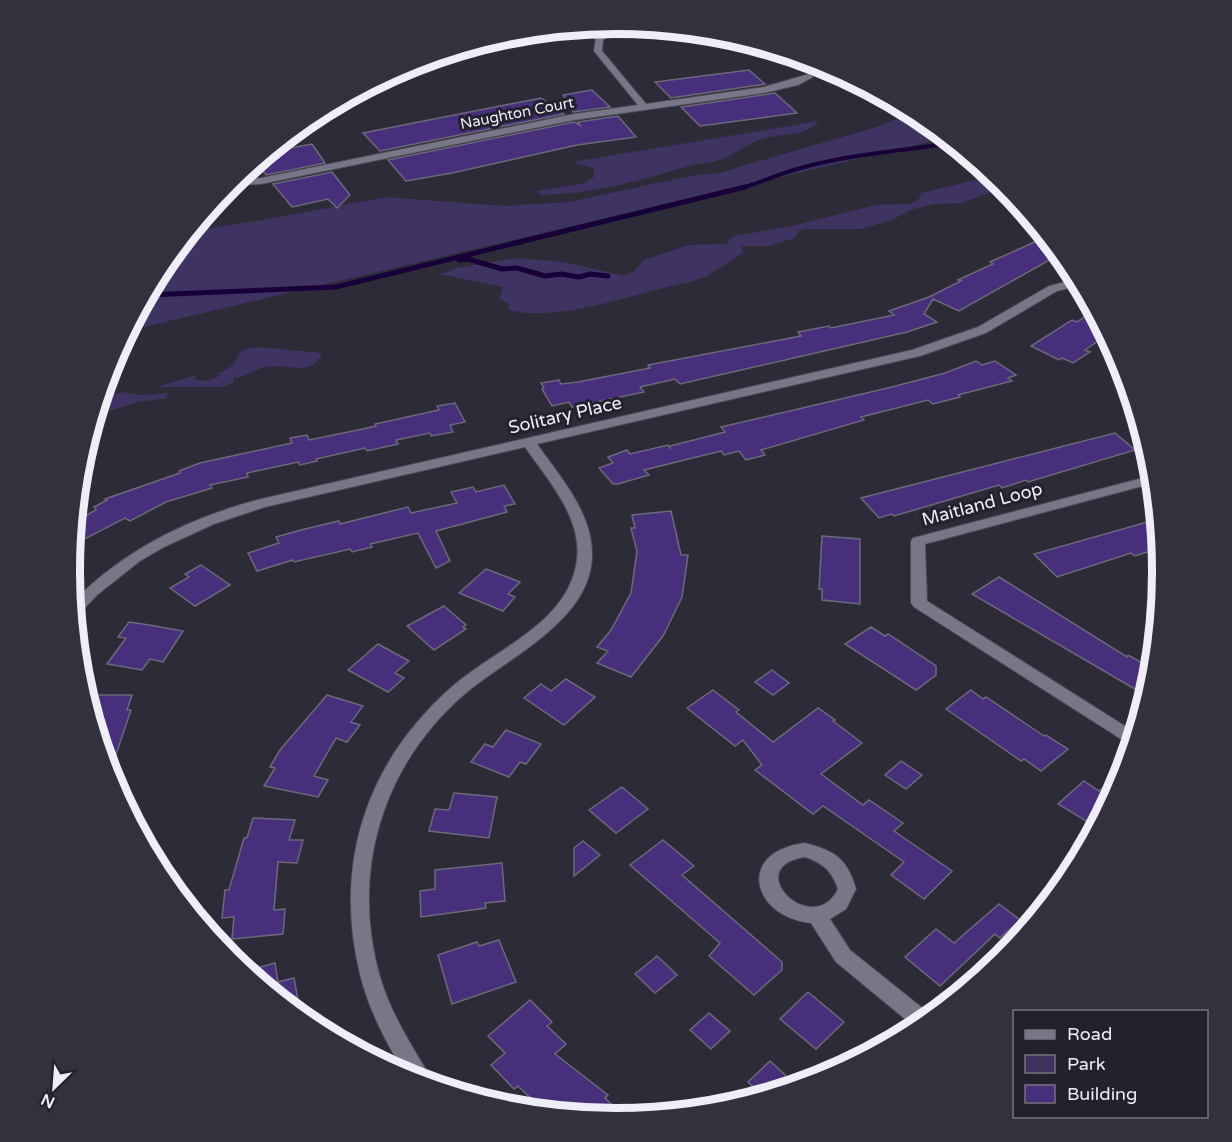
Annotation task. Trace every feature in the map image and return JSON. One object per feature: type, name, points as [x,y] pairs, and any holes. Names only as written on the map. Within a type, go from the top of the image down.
[{"type":"street","points":[[605,35],[599,39],[598,51],[644,107]]},
{"type":"street","name":"Naughton Court","points":[[248,182],[574,117],[764,90],[795,83],[809,76]]},
{"type":"street","name":"Solitary Place","points":[[81,604],[105,580],[134,558],[178,534],[231,512],[261,503],[937,347],[982,330],[1053,288],[1069,284]]},
{"type":"street","points":[[411,1067],[381,1013],[366,967],[357,886],[361,853],[371,814],[387,777],[428,720],[458,691],[552,621],[571,597],[581,576],[585,559],[583,536],[576,514],[529,442]]},
{"type":"street","name":"Maitland Loop","points":[[1126,735],[919,603],[918,541],[1145,481]]},
{"type":"street","points":[[816,914],[843,956],[915,1016]]},
{"type":"green space","points":[[901,117],[936,140],[138,328],[170,273],[203,229],[386,197],[504,206],[569,202],[695,175],[719,173],[880,126]]},
{"type":"green space","points":[[819,121],[813,127],[798,133],[759,140],[722,159],[632,182],[559,194],[541,195],[537,191],[585,183],[594,177],[594,168],[572,162]]},
{"type":"green space","points":[[981,179],[994,191],[962,203],[934,204],[910,210],[894,219],[861,229],[804,229],[798,232],[795,238],[768,246],[742,246],[743,253],[707,276],[690,282],[599,305],[552,313],[509,310],[509,304],[499,299],[503,287],[440,274],[457,268],[516,258],[563,262],[624,276],[633,272],[644,260],[688,245],[731,244],[726,241],[735,236],[792,226],[876,205],[909,204],[919,199],[921,193]]},
{"type":"green space","points":[[258,347],[322,353],[317,361],[305,368],[265,367],[234,378],[233,383],[223,387],[156,387],[196,375],[195,380],[207,381],[220,376],[218,373],[230,367],[240,352]]},
{"type":"green space","points":[[123,392],[138,395],[168,393],[166,398],[138,402],[104,413],[109,395]]},
{"type":"building","points":[[749,70],[765,84],[671,98],[655,82]]},
{"type":"building","points":[[592,90],[610,107],[573,112],[563,95]]},
{"type":"building","points":[[775,93],[797,113],[700,126],[681,107]]},
{"type":"building","points":[[541,98],[564,114],[380,151],[363,133]]},
{"type":"building","points":[[618,116],[636,137],[577,145],[406,181],[388,160],[574,122],[580,125],[578,122]]},
{"type":"building","points":[[312,144],[325,163],[266,175],[261,169],[284,149]]},
{"type":"building","points":[[332,172],[350,195],[337,208],[328,199],[292,207],[273,184]]},
{"type":"building","points":[[1039,240],[1052,259],[959,311],[933,299],[924,314],[937,322],[907,332],[680,384],[675,379],[640,387],[644,392],[572,407],[569,402],[552,406],[542,389],[544,388],[541,383],[559,380],[561,384],[578,382],[650,368],[648,365],[801,336],[798,332],[829,326],[831,328],[894,315],[889,311],[929,297],[961,281],[958,280],[993,264],[990,262]]},
{"type":"building","points":[[1086,316],[1088,317],[1100,340],[1085,350],[1090,352],[1073,363],[1062,358],[1059,360],[1031,346],[1072,320],[1077,322]]},
{"type":"building","points":[[976,361],[982,365],[995,361],[1016,375],[1008,378],[1012,381],[958,395],[960,397],[933,404],[928,400],[861,417],[864,420],[761,450],[765,455],[746,460],[739,451],[724,455],[721,451],[644,470],[649,475],[618,484],[613,484],[599,468],[613,463],[608,457],[627,450],[630,454],[668,445],[670,448],[670,446],[725,432],[721,427],[892,387],[945,373]]},
{"type":"building","points":[[455,403],[465,422],[450,425],[453,432],[431,436],[430,433],[396,440],[398,444],[367,451],[365,448],[300,465],[298,462],[247,473],[248,477],[210,485],[212,488],[166,502],[130,521],[125,518],[81,541],[83,517],[96,510],[94,507],[107,500],[105,499],[180,473],[179,471],[200,463],[292,443],[290,438],[307,435],[309,440],[376,426],[375,424],[439,410],[437,406]]},
{"type":"building","points":[[1115,433],[1135,450],[1028,482],[1026,480],[1002,488],[999,485],[894,516],[892,514],[879,518],[861,498]]},
{"type":"building","points":[[504,485],[515,504],[504,506],[507,512],[436,531],[450,561],[436,568],[418,533],[370,544],[372,547],[352,552],[350,549],[294,562],[293,560],[257,571],[248,553],[279,543],[276,537],[301,530],[339,521],[340,524],[408,507],[411,513],[457,503],[451,492],[473,487],[476,492]]},
{"type":"building","points":[[671,511],[681,555],[688,555],[682,597],[663,636],[631,677],[597,663],[608,651],[597,647],[611,630],[631,593],[637,551],[631,528],[635,528],[632,515]]},
{"type":"building","points":[[1150,521],[1151,551],[1135,556],[1131,553],[1057,577],[1034,554]]},
{"type":"building","points":[[822,536],[860,539],[860,604],[822,600],[822,589],[819,589]]},
{"type":"building","points":[[201,565],[230,585],[195,606],[170,588],[189,577],[185,574]]},
{"type":"building","points":[[486,569],[520,582],[508,594],[515,597],[503,611],[459,593]]},
{"type":"building","points":[[999,577],[1127,657],[1128,655],[1144,664],[1138,691],[972,594]]},
{"type":"building","points":[[444,606],[466,625],[463,627],[466,629],[434,650],[407,626]]},
{"type":"building","points":[[129,622],[183,631],[163,662],[150,659],[142,670],[107,664],[126,638],[118,637]]},
{"type":"building","points":[[871,627],[885,636],[888,634],[936,666],[936,675],[916,690],[845,644]]},
{"type":"building","points":[[378,644],[409,661],[395,673],[404,678],[388,692],[348,670]]},
{"type":"building","points":[[772,670],[789,683],[773,695],[755,682]]},
{"type":"building","points":[[566,679],[595,697],[564,725],[524,698],[541,684],[551,691]]},
{"type":"building","points":[[713,690],[739,710],[736,712],[773,742],[818,708],[835,720],[833,721],[862,743],[821,774],[863,805],[869,800],[903,823],[894,831],[952,871],[924,899],[891,875],[904,862],[823,806],[813,814],[755,770],[762,765],[743,740],[735,746],[687,708]]},
{"type":"building","points":[[971,690],[983,699],[986,697],[1044,736],[1046,735],[1068,749],[1041,771],[1024,759],[1021,761],[946,709]]},
{"type":"building","points":[[132,695],[127,710],[131,710],[114,760],[108,743],[95,696]]},
{"type":"building","points":[[327,695],[363,706],[351,722],[360,725],[347,742],[336,738],[314,776],[328,780],[318,797],[264,786],[275,768],[270,767],[280,750]]},
{"type":"building","points":[[506,730],[541,744],[526,764],[520,762],[509,777],[471,762],[485,744],[493,747]]},
{"type":"building","points":[[901,761],[922,775],[906,789],[885,775]]},
{"type":"building","points":[[1084,781],[1099,791],[1109,783],[1089,823],[1058,804]]},
{"type":"building","points":[[622,787],[648,809],[616,833],[589,810]]},
{"type":"building","points":[[454,793],[497,797],[489,838],[429,831],[435,809],[449,810]]},
{"type":"building","points":[[253,818],[295,820],[289,840],[303,840],[297,863],[278,862],[274,910],[285,909],[283,934],[232,939],[234,917],[222,918],[225,890],[229,890],[244,838],[247,838]]},
{"type":"building","points":[[663,840],[694,866],[682,875],[782,962],[782,970],[754,995],[709,956],[720,943],[630,865]]},
{"type":"building","points":[[583,841],[600,855],[574,876],[574,848]]},
{"type":"building","points":[[502,863],[505,901],[485,903],[486,908],[421,917],[420,891],[435,889],[435,870]]},
{"type":"building","points":[[999,904],[1020,920],[1000,938],[995,934],[940,986],[905,957],[936,929],[954,943]]},
{"type":"building","points":[[499,940],[516,982],[452,1004],[438,955],[477,942],[479,946]]},
{"type":"building","points":[[657,956],[677,975],[655,993],[635,974]]},
{"type":"building","points":[[275,963],[278,982],[294,978],[299,1004],[289,997],[256,968]]},
{"type":"building","points":[[808,992],[844,1022],[816,1049],[780,1019]]},
{"type":"building","points":[[530,1000],[552,1022],[547,1026],[566,1044],[555,1054],[608,1095],[605,1098],[615,1108],[533,1101],[518,1086],[514,1089],[491,1065],[505,1053],[488,1036]]},
{"type":"building","points":[[709,1013],[730,1031],[711,1049],[690,1030]]},
{"type":"building","points":[[770,1061],[789,1079],[755,1089],[748,1082]]},
{"type":"waterway","points":[[744,187],[819,163],[942,144]]},
{"type":"waterway","points":[[156,295],[336,287],[744,187]]},
{"type":"waterway","points":[[739,189],[744,187]]},
{"type":"waterway","points":[[459,260],[468,259],[502,269],[517,268],[545,276],[561,274],[579,277],[590,274],[608,276]]}]
